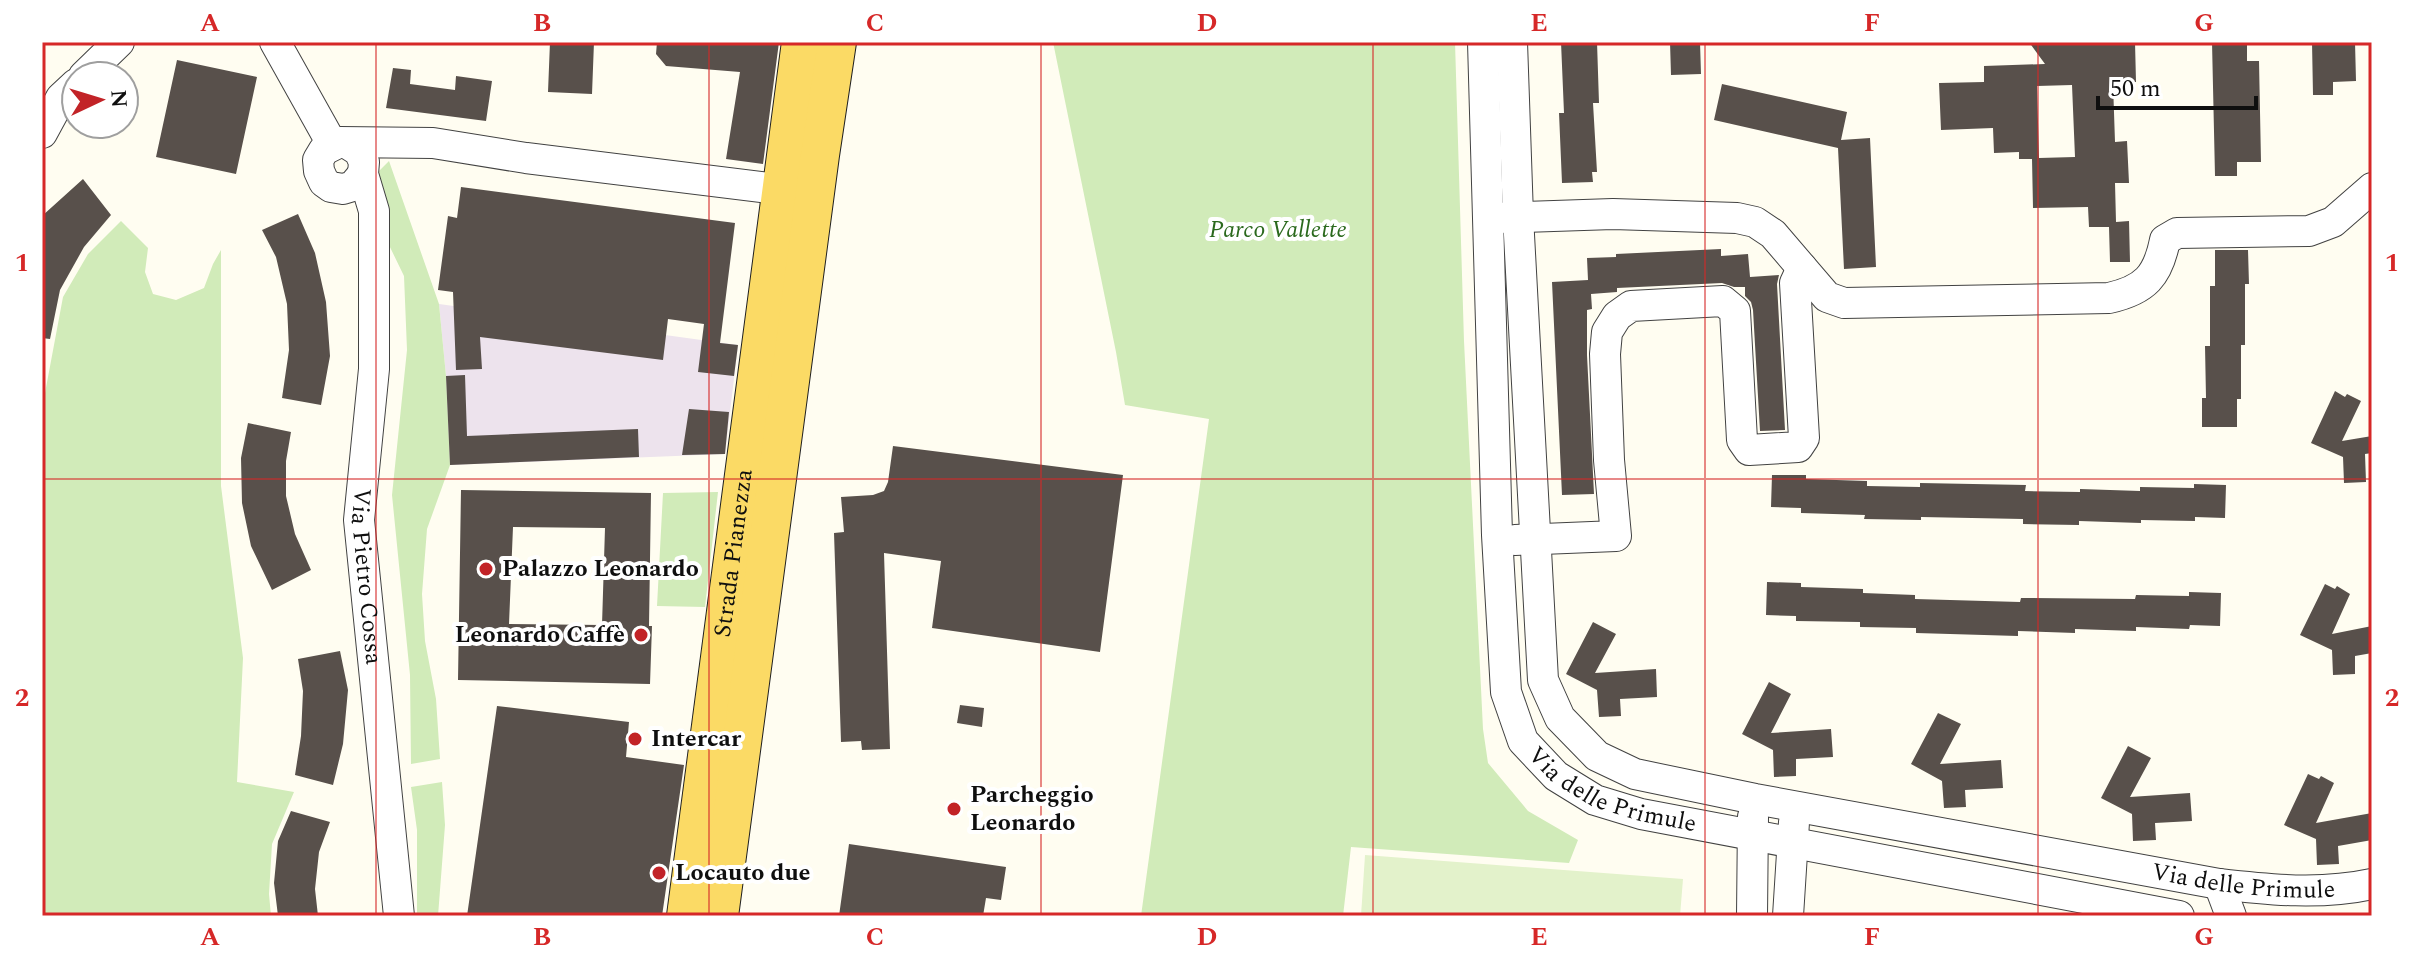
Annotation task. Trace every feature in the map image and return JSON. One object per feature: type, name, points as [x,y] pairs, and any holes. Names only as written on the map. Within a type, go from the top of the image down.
[{"type":"main road","name":"Strada Pianezza","points":[[719,916],[799,192],[801,42]]},
{"type":"main road","name":"Strada Pianezza","points":[[686,916],[799,192],[837,42]]},
{"type":"street","points":[[100,60],[119,42]]},
{"type":"street","name":"Via Pietro Cossa","points":[[275,42],[351,163],[372,236],[374,369],[359,520],[399,916]]},
{"type":"street","name":"Via delle Primule","points":[[1483,42],[1497,541],[1506,692],[1523,741],[1556,776],[1595,800],[1641,814],[1793,841],[2051,905],[2179,916]]},
{"type":"street","name":"Via delle Primule","points":[[1512,42],[1533,538],[1543,680],[1560,718],[1597,756],[1635,774],[1755,799],[2219,884],[2319,891],[2372,884]]},
{"type":"street","points":[[42,133],[60,100]]},
{"type":"street","points":[[351,163],[362,141],[433,143],[515,157],[799,192]]},
{"type":"street","points":[[1487,219],[1613,214],[1737,218],[1755,222],[1773,234],[1827,297],[1844,303],[2109,298],[2128,294],[2147,282],[2162,257],[2165,240],[2177,233],[2309,231],[2333,222],[2372,188]]},
{"type":"street","points":[[1497,541],[1616,536],[1609,460],[1605,354],[1607,332],[1617,316],[1631,306],[1723,301],[1735,311],[1742,440],[1749,450],[1798,447],[1804,438],[1795,283],[1802,268]]},
{"type":"street","points":[[1752,916],[1751,834],[1755,799]]},
{"type":"street","points":[[1788,916],[1795,807]]},
{"type":"street","points":[[2045,852],[2051,905]]},
{"type":"street","points":[[2219,884],[2231,916]]},
{"type":"shaded area","points":[[439,304],[738,345],[725,454],[450,465]]},
{"type":"green space","name":"Parco Vallette","points":[[1053,42],[1455,42],[1464,341],[1483,729],[1488,763],[1528,811],[1578,840],[1569,863],[1351,847],[1343,916],[1141,916],[1209,419],[1125,405]]},
{"type":"green space","points":[[389,161],[439,304],[450,465],[427,529],[422,594],[425,641],[436,699],[440,759],[411,764],[410,675],[392,495],[407,350],[404,276],[388,243],[378,172]]},
{"type":"green space","points":[[121,221],[148,248],[145,272],[153,294],[176,300],[204,288],[221,250],[221,486],[243,658],[237,782],[294,792],[272,844],[271,916],[42,916],[42,409],[63,297],[88,254]]},
{"type":"green space","points":[[718,492],[705,607],[657,606],[663,493]]},
{"type":"green space","points":[[442,782],[445,825],[438,916],[417,916],[417,830],[411,787]]},
{"type":"green space","points":[[1365,855],[1683,879],[1680,916],[1361,916]]},
{"type":"building","points":[[550,42],[594,42],[592,94],[548,92]]},
{"type":"building","points":[[657,42],[779,42],[763,164],[726,159],[740,72],[666,66],[656,54]]},
{"type":"building","points":[[1561,42],[1597,42],[1599,103],[1593,103],[1597,172],[1592,172],[1593,182],[1562,183],[1559,113],[1564,113]]},
{"type":"building","points":[[1670,42],[1700,42],[1701,74],[1671,75]]},
{"type":"building","points":[[2029,42],[2135,42],[2136,82],[2113,83],[2115,142],[2127,141],[2129,183],[2115,183],[2116,222],[2129,221],[2130,262],[2110,262],[2109,227],[2089,227],[2088,207],[2033,208],[2032,159],[2019,159],[2019,152],[1994,153],[1993,128],[1941,130],[1939,83],[1984,82],[1984,66],[2045,64]],"holes":[[[2072,85],[2075,157],[2039,158],[2037,86]]]},
{"type":"building","points":[[2212,42],[2247,42],[2247,61],[2259,61],[2261,162],[2237,162],[2237,176],[2215,176]]},
{"type":"building","points":[[2312,42],[2355,42],[2356,81],[2333,82],[2333,95],[2313,95]]},
{"type":"building","points":[[177,60],[257,77],[236,174],[156,157]]},
{"type":"building","points":[[393,68],[411,70],[410,84],[455,90],[456,76],[492,81],[486,121],[386,108]]},
{"type":"building","points":[[1722,84],[1847,112],[1841,140],[1870,138],[1876,267],[1844,269],[1838,148],[1714,120]]},
{"type":"building","points":[[83,179],[111,215],[84,247],[60,290],[50,339],[42,338],[42,216]]},
{"type":"building","points":[[461,187],[735,223],[720,343],[738,345],[734,376],[698,372],[704,324],[668,319],[663,360],[480,337],[482,369],[456,370],[453,292],[438,290],[448,216],[457,218]]},
{"type":"building","points":[[298,214],[315,253],[326,302],[330,356],[321,405],[282,398],[289,350],[287,304],[276,257],[262,230]]},
{"type":"building","points":[[1721,249],[1721,256],[1748,254],[1750,277],[1779,275],[1785,430],[1760,431],[1753,310],[1745,296],[1745,287],[1722,283],[1617,288],[1617,292],[1591,294],[1592,309],[1587,310],[1587,355],[1594,494],[1562,495],[1552,282],[1588,280],[1587,258]]},
{"type":"building","points":[[2215,250],[2248,250],[2249,284],[2245,284],[2245,345],[2241,345],[2241,399],[2237,399],[2237,427],[2202,427],[2202,398],[2206,398],[2205,346],[2210,346],[2210,286],[2215,286]]},
{"type":"building","points":[[465,375],[467,436],[638,429],[639,457],[450,465],[446,376]]},
{"type":"building","points":[[2335,391],[2361,401],[2342,441],[2372,436],[2372,453],[2365,454],[2366,482],[2344,483],[2343,457],[2311,443]]},
{"type":"building","points":[[689,409],[729,412],[725,454],[682,455]]},
{"type":"building","points":[[248,423],[291,432],[286,461],[286,496],[295,534],[311,570],[272,590],[251,546],[242,503],[241,458]]},
{"type":"building","points":[[893,446],[1123,475],[1100,652],[932,628],[941,561],[884,553],[890,749],[862,750],[861,741],[841,742],[834,533],[844,532],[841,497],[873,495],[884,491]]},
{"type":"building","points":[[1772,475],[1867,481],[1867,486],[1920,487],[1920,483],[2026,485],[2025,491],[2140,491],[2140,487],[2226,485],[2225,518],[2141,520],[2141,523],[2079,521],[2079,525],[2023,524],[2023,519],[1864,519],[1865,515],[1801,513],[1801,508],[1771,507]]},
{"type":"building","name":"Palazzo Leonardo","points":[[461,490],[651,493],[650,684],[458,680]],"holes":[[[513,527],[605,528],[602,625],[509,624]]]},
{"type":"building","points":[[1767,582],[1801,583],[1801,587],[1863,589],[1863,593],[1915,595],[1915,599],[2020,602],[2021,598],[2135,599],[2136,595],[2221,593],[2220,626],[2190,625],[2189,629],[2136,627],[2136,631],[2075,629],[2075,633],[2018,631],[2018,636],[1916,633],[1916,628],[1860,627],[1860,622],[1796,621],[1796,616],[1766,615]]},
{"type":"building","points":[[2325,584],[2335,589],[2337,586],[2350,594],[2332,634],[2372,626],[2372,653],[2355,656],[2355,674],[2333,675],[2332,650],[2300,635]]},
{"type":"building","points":[[1593,622],[1616,634],[1595,673],[1656,669],[1657,697],[1620,699],[1621,716],[1599,717],[1597,690],[1566,674]]},
{"type":"building","points":[[340,651],[348,690],[343,744],[333,785],[295,775],[303,691],[298,659]]},
{"type":"building","points":[[1769,682],[1791,694],[1771,733],[1831,729],[1833,757],[1796,759],[1796,776],[1774,777],[1773,750],[1742,734]]},
{"type":"building","points":[[960,705],[984,708],[982,727],[957,723]]},
{"type":"building","points":[[497,706],[629,722],[626,757],[684,765],[662,916],[467,916]]},
{"type":"building","points":[[1938,713],[1961,724],[1940,764],[2001,760],[2003,788],[1965,790],[1966,807],[1944,808],[1942,781],[1911,764]]},
{"type":"building","points":[[2128,746],[2151,758],[2130,797],[2190,793],[2192,821],[2155,823],[2156,840],[2133,841],[2132,814],[2101,798]]},
{"type":"building","points":[[2308,774],[2334,783],[2316,823],[2372,813],[2372,840],[2338,846],[2339,864],[2317,865],[2316,839],[2284,825]]},
{"type":"building","points":[[291,811],[330,822],[319,852],[315,889],[318,916],[278,916],[274,883],[278,841]]},
{"type":"building","points":[[849,844],[1006,867],[1001,900],[986,898],[983,916],[839,916]]},
{"type":"place","name":"Palazzo Leonardo","points":[[486,569]]},
{"type":"place","name":"Leonardo Caffè","points":[[641,635]]},
{"type":"place","name":"Intercar","points":[[635,739]]},
{"type":"place","name":"Parcheggio Leonardo","points":[[954,809]]},
{"type":"place","name":"Locauto due","points":[[659,873]]}]
